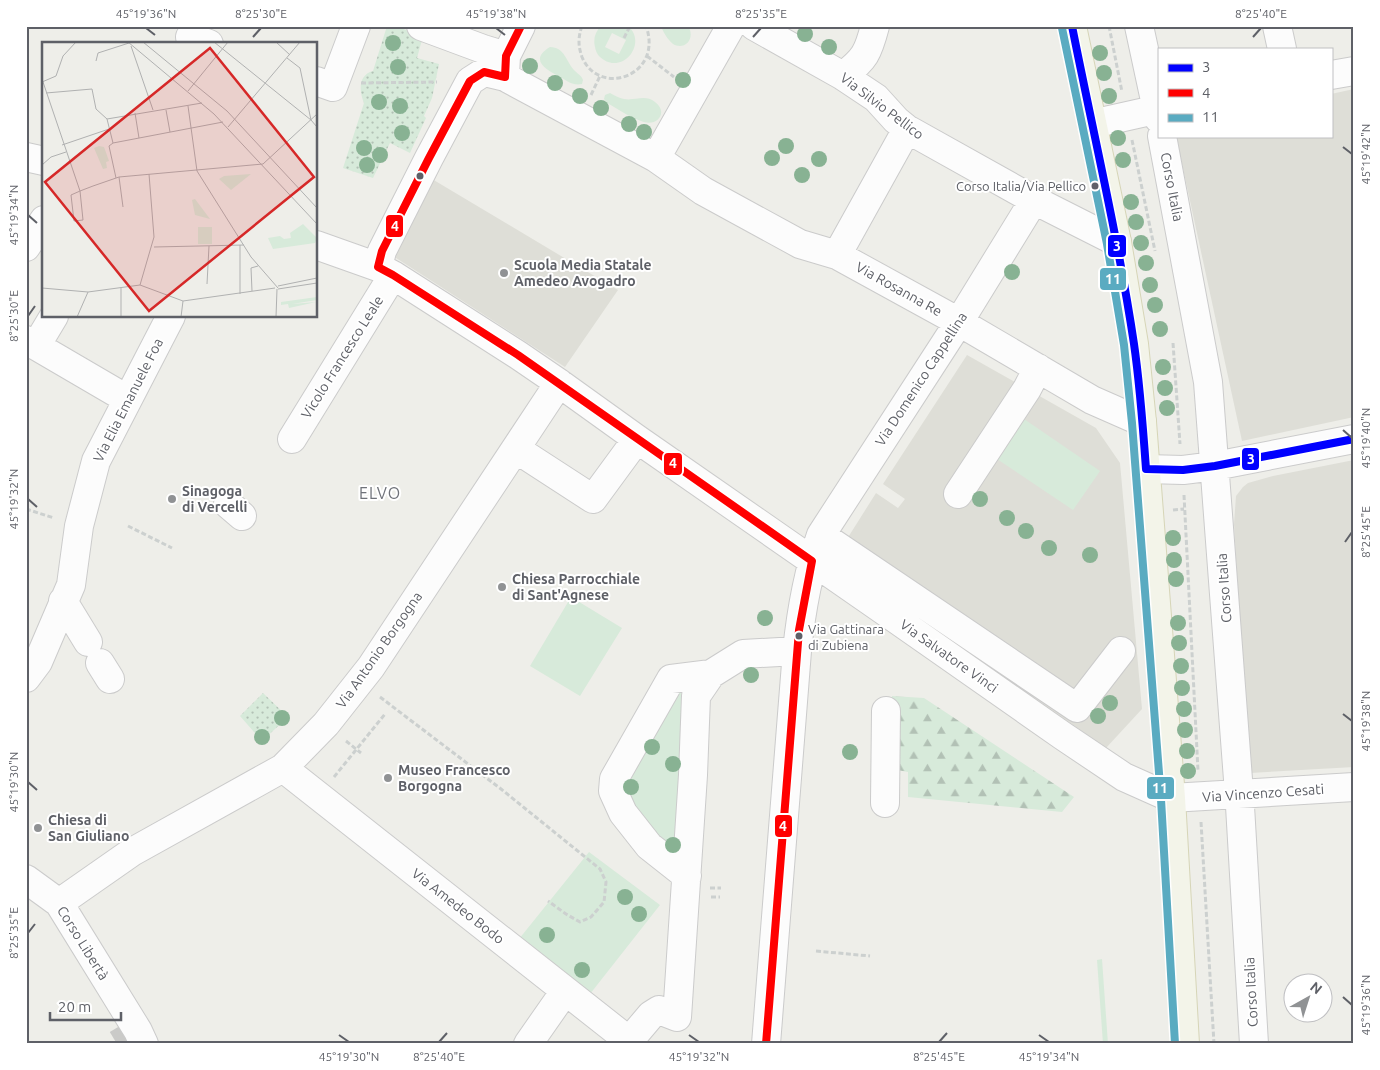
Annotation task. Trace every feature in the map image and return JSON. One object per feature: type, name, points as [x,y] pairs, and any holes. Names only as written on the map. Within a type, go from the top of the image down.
[{"type":"main road","points":[[1072,26],[1116,242],[1134,344],[1146,469],[1171,798],[1185,1044]]},
{"type":"street","points":[[327,79],[356,26]]},
{"type":"street","points":[[421,26],[483,49],[506,66],[520,26]]},
{"type":"street","points":[[656,158],[731,26]]},
{"type":"street","name":"Via Silvio Pellico","points":[[754,26],[784,33],[876,98],[896,120],[908,129],[1034,200],[1116,242]]},
{"type":"street","points":[[843,76],[858,65],[869,49],[875,26]]},
{"type":"street","points":[[1092,124],[1158,113],[1139,26]]},
{"type":"street","points":[[1277,26],[1282,48]]},
{"type":"street","name":"Via Rosanna Re","points":[[506,66],[656,158],[703,191],[800,244],[837,255],[959,322],[1092,400],[1142,422]]},
{"type":"street","name":"Vicolo Francesco Leale","points":[[292,439],[385,271],[382,251],[470,81],[484,72],[506,66]]},
{"type":"street","points":[[1332,75],[1354,71]]},
{"type":"street","points":[[837,255],[908,129]]},
{"type":"street","name":"Corso Italia","points":[[1162,138],[1208,382],[1239,795],[1254,1044]]},
{"type":"street","points":[[26,157],[42,161]]},
{"type":"street","name":"Via Domenico Cappellina","points":[[766,1044],[796,651],[812,560],[821,535],[959,322],[1034,200]]},
{"type":"street","points":[[26,248],[42,223]]},
{"type":"street","name":"Via Salvatore Vinci","points":[[318,246],[385,271],[510,350],[1063,736],[1124,777],[1171,798]]},
{"type":"street","points":[[52,318],[31,343],[127,399]]},
{"type":"street","name":"Via Elia Emanuele Foa","points":[[30,666],[71,585],[79,526],[96,461],[119,438],[127,399],[170,318]]},
{"type":"street","points":[[958,494],[1038,368]]},
{"type":"street","name":"Via Antonio Borgogna","points":[[59,902],[132,852],[283,768],[326,724],[371,667],[559,383]]},
{"type":"street","points":[[510,459],[593,499],[636,439]]},
{"type":"street","points":[[1146,469],[1183,470],[1215,466],[1354,439]]},
{"type":"street","points":[[821,535],[1077,708]]},
{"type":"street","points":[[63,601],[99,661]]},
{"type":"street","points":[[631,1042],[651,1015],[659,1010],[677,1017],[693,775],[696,696],[711,674],[743,654],[796,651]]},
{"type":"street","points":[[1063,736],[1077,708],[1121,651]]},
{"type":"street","points":[[687,876],[649,846],[623,813],[613,791],[614,779],[671,678],[711,674]]},
{"type":"street","points":[[885,803],[886,711]]},
{"type":"street","name":"Via Amedeo Bodo","points":[[283,768],[631,1042]]},
{"type":"street","name":"Via Vincenzo Cesati","points":[[1171,798],[1354,787]]},
{"type":"street","name":"Corso Libertà","points":[[26,879],[59,902],[136,1038]]},
{"type":"street","points":[[528,1044],[566,991]]},
{"type":"path","points":[[624,38],[630,26]]},
{"type":"path","points":[[581,27],[579,50],[583,60],[590,69],[600,76],[611,78],[633,73],[641,66],[650,46],[646,26]]},
{"type":"path","points":[[1109,26],[1123,98]]},
{"type":"path","points":[[647,56],[680,82]]},
{"type":"path","points":[[589,99],[600,76]]},
{"type":"path","points":[[327,79],[355,83],[437,82]]},
{"type":"path","points":[[1132,139],[1156,254]]},
{"type":"path","points":[[1172,337],[1180,446]]},
{"type":"path","points":[[1184,493],[1198,779]]},
{"type":"path","points":[[128,526],[172,548]]},
{"type":"path","points":[[358,684],[376,694],[501,789],[600,869],[606,882],[604,902],[590,917],[580,922],[548,901]]},
{"type":"path","points":[[333,778],[385,714]]},
{"type":"path","points":[[1201,818],[1214,1044]]},
{"type":"path","points":[[816,951],[870,956]]},
{"type":"shaded area","points":[[1354,89],[1354,417],[1242,441],[1176,138],[1332,138],[1332,94]]},
{"type":"shaded area","name":"Scuola Media Statale Amedeo Avogadro","points":[[432,179],[618,290],[565,367],[393,256]]},
{"type":"shaded area","points":[[967,355],[1096,428],[1120,463],[1142,709],[1106,748],[835,558],[876,493],[898,508],[905,499],[883,484]]},
{"type":"shaded area","points":[[1354,460],[1354,767],[1250,773],[1237,591],[1234,524],[1236,496],[1248,483],[1273,476]]},
{"type":"green space","points":[[387,26],[395,26],[423,36],[417,58],[439,64],[432,98],[424,116],[426,118],[410,153],[390,143],[373,178],[343,168],[364,103],[361,94],[362,80],[368,73],[373,71]]},
{"type":"green space","points":[[601,26],[628,26],[635,40],[631,54],[626,59],[612,63],[599,56],[595,49],[594,41],[597,31]],"holes":[[[612,33],[626,40],[619,54],[605,47]]]},
{"type":"green space","points":[[661,26],[688,26],[691,35],[690,39],[685,45],[677,46],[669,40]]},
{"type":"green space","points":[[550,47],[559,49],[562,52],[583,80],[582,84],[568,82],[545,68],[540,60],[540,56]]},
{"type":"green space","points":[[610,93],[624,99],[647,98],[659,106],[661,114],[656,121],[652,122],[647,123],[637,119],[607,103],[604,99],[605,95]]},
{"type":"green space","points":[[1024,419],[1100,471],[1073,510],[997,459]]},
{"type":"green space","points":[[571,597],[622,628],[580,696],[530,666]]},
{"type":"green space","points":[[669,690],[691,696],[681,859],[627,807],[620,776]]},
{"type":"green space","points":[[263,693],[288,717],[262,741],[240,716]]},
{"type":"green space","points":[[892,696],[924,698],[1074,797],[1062,812],[908,797],[908,772],[892,769]]},
{"type":"green space","points":[[589,852],[660,905],[590,994],[519,939]]},
{"type":"green space","points":[[1102,959],[1108,1044],[1103,1044],[1097,960]]},
{"type":"tunnel","points":[[117,1044],[127,1038]]},
{"type":"transit line","name":"4","points":[[521,26],[506,56],[505,77],[484,72],[470,81],[382,251],[378,267],[518,355],[812,561],[799,630],[766,1044]]},
{"type":"transit line","name":"3","points":[[1072,26],[1128,304],[1138,375],[1146,469]]},
{"type":"transit line","name":"11","points":[[1062,28],[1107,244],[1124,345],[1132,423],[1161,799],[1175,1044]]},
{"type":"transit line","name":"3","points":[[1146,469],[1183,470],[1215,466],[1354,439]]},
{"type":"place","name":"Corso Italia/Via Pellico","points":[[1095,186]]},
{"type":"place","name":"Scuola Media Statale Amedeo Avogadro","points":[[504,273]]},
{"type":"place","name":"Sinagoga di Vercelli","points":[[172,499]]},
{"type":"place","name":"Chiesa Parrocchiale di Sant'Agnese","points":[[502,587]]},
{"type":"place","name":"Via Gattinara di Zubiena","points":[[799,636]]},
{"type":"place","name":"Museo Francesco Borgogna","points":[[388,778]]},
{"type":"place","name":"Chiesa di San Giuliano","points":[[38,828]]},
{"type":"district","name":"ELVO","points":[[380,493]]}]
